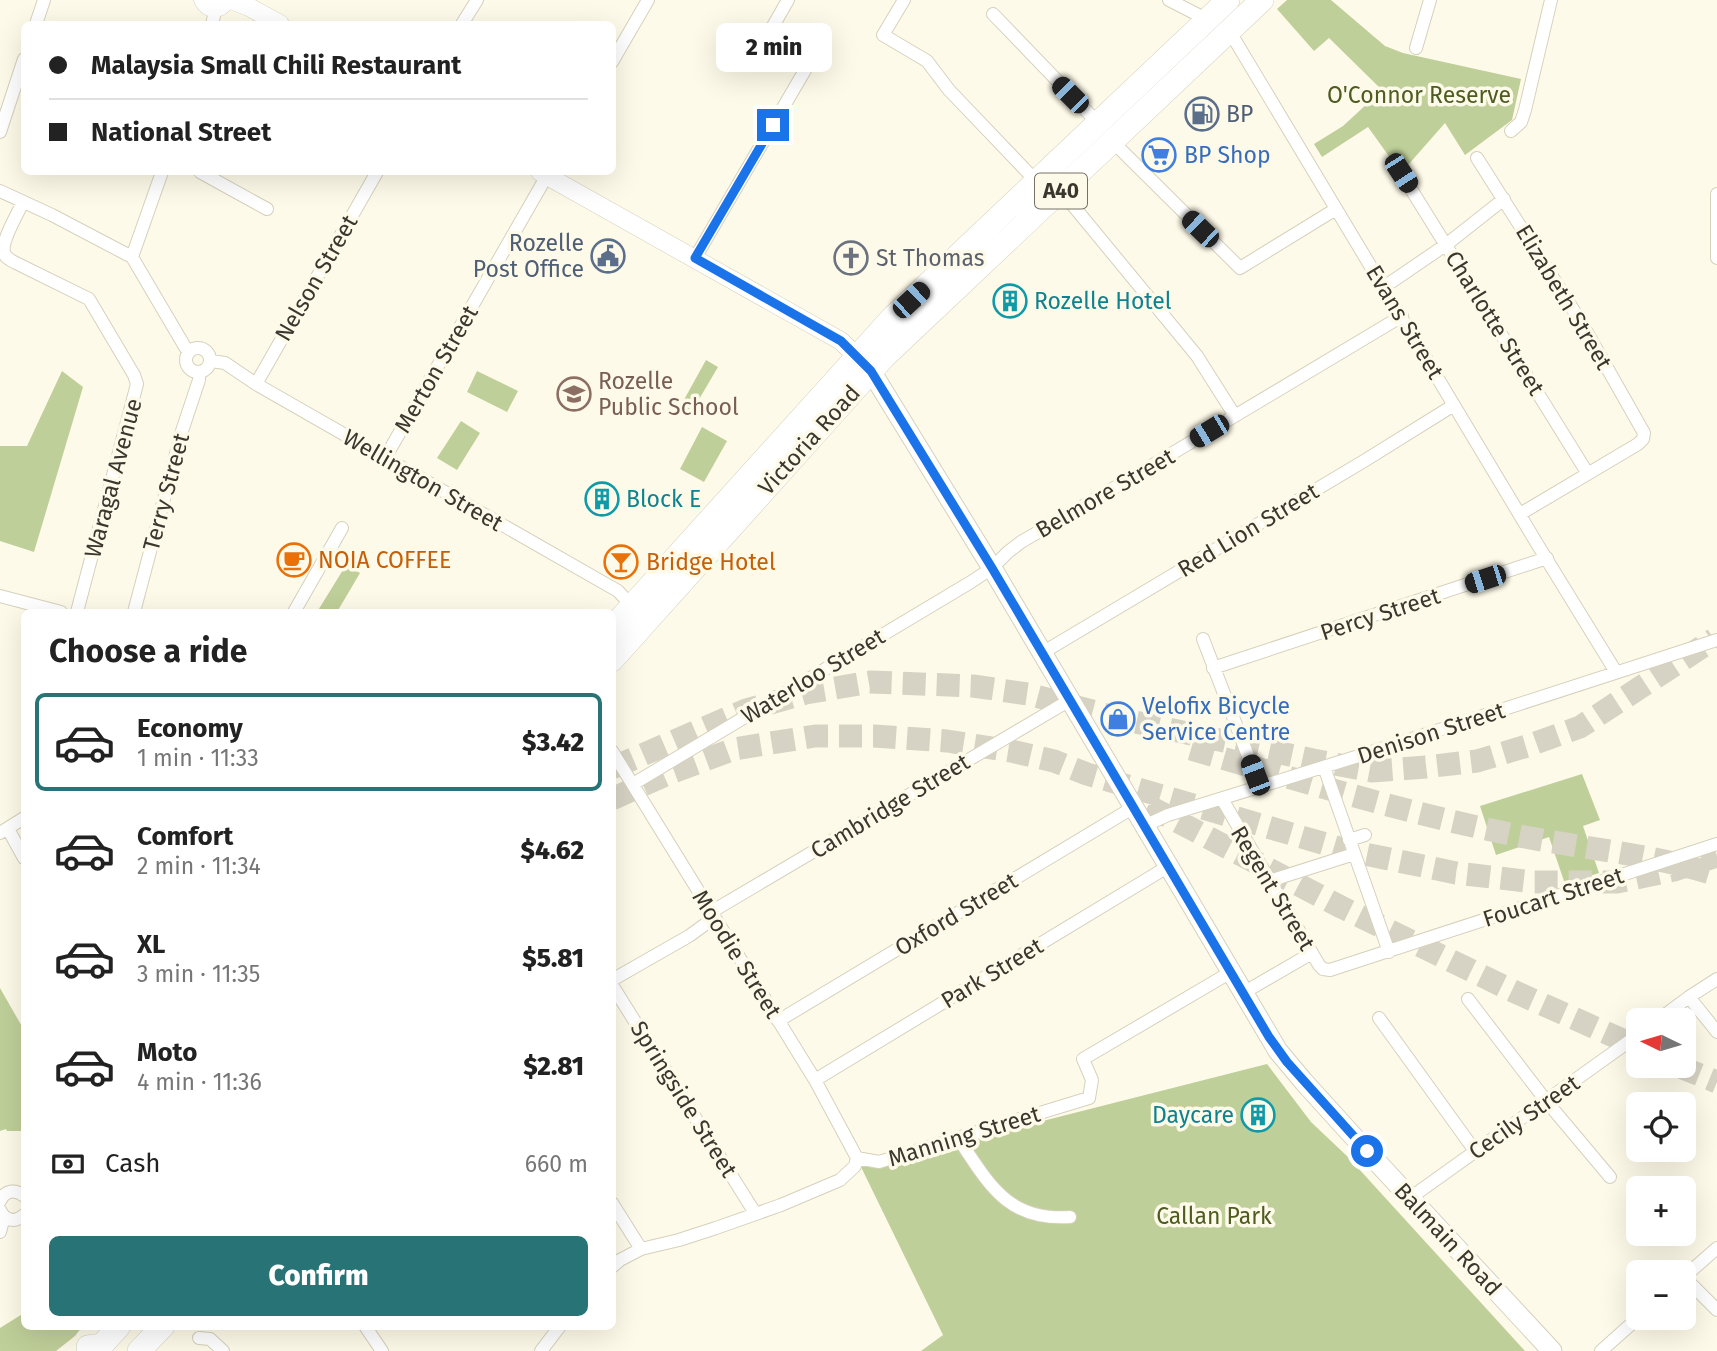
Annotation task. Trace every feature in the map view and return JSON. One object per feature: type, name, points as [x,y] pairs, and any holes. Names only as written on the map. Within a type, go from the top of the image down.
[{"type":"highway","name":"Victoria Road","points":[[616,656],[863,364],[892,318],[1228,0]]},
{"type":"highway","name":"Victoria Road","points":[[616,624],[863,364],[889,352],[1262,0]]},
{"type":"highway","points":[[632,606],[638,619],[636,634]]},
{"type":"highway","points":[[86,1349],[103,1330]]},
{"type":"highway","points":[[86,1349],[102,1345],[115,1330]]},
{"type":"highway","points":[[128,1351],[147,1330]]},
{"type":"highway","points":[[139,1351],[159,1330]]},
{"type":"main road","name":"Balmain Road","points":[[863,364],[992,568],[1273,1044],[1410,1198],[1552,1351]]},
{"type":"street","points":[[37,21],[44,0]]},
{"type":"street","points":[[464,21],[477,0]]},
{"type":"street","points":[[616,55],[648,0]]},
{"type":"street","points":[[765,40],[788,0]]},
{"type":"street","points":[[904,0],[883,35],[927,61],[949,90],[1037,181]]},
{"type":"street","name":"Evans Street","points":[[1169,0],[1230,32],[1616,672]]},
{"type":"street","points":[[1416,48],[1430,0]]},
{"type":"street","points":[[1511,131],[1521,122],[1525,110],[1551,0]]},
{"type":"street","points":[[218,7],[249,7],[275,21]]},
{"type":"street","points":[[993,14],[1098,122]]},
{"type":"street","points":[[695,258],[808,65]]},
{"type":"street","points":[[0,132],[21,68]]},
{"type":"street","points":[[1113,142],[1240,268],[1336,209]]},
{"type":"street","name":"Elizabeth Street","points":[[1477,158],[1581,322],[1644,433],[1638,444],[1588,474]]},
{"type":"street","name":"Charlotte Street","points":[[1401,173],[1588,474]]},
{"type":"street","points":[[132,257],[161,175]]},
{"type":"street","points":[[205,175],[267,209]]},
{"type":"street","name":"Nelson Street","points":[[256,384],[375,175]]},
{"type":"street","name":"Merton Street","points":[[385,457],[544,175]]},
{"type":"street","points":[[549,175],[841,341],[863,364]]},
{"type":"street","points":[[0,191],[132,257],[189,351]]},
{"type":"street","points":[[1061,191],[1197,356],[1235,416]]},
{"type":"street","points":[[1717,194],[1717,258]]},
{"type":"street","points":[[1384,287],[1447,244],[1504,199]]},
{"type":"street","name":"Waragal Avenue","points":[[23,202],[4,244],[4,255],[8,260],[89,299],[137,384],[78,609]]},
{"type":"street","name":"Belmore Street","points":[[992,568],[1021,542],[1402,316]]},
{"type":"street","points":[[204,348],[211,361],[207,369],[200,372],[191,370],[186,363],[189,351],[204,348]]},
{"type":"street","name":"Wellington Street","points":[[211,361],[225,363],[256,384],[618,591],[632,606]]},
{"type":"street","name":"Terry Street","points":[[135,609],[200,372]]},
{"type":"street","name":"Red Lion Street","points":[[1042,653],[1454,405]]},
{"type":"street","points":[[1520,513],[1588,474]]},
{"type":"street","points":[[296,609],[342,528]]},
{"type":"street","name":"Percy Street","points":[[1213,668],[1547,558]]},
{"type":"street","name":"Waterloo Street","points":[[633,784],[992,568]]},
{"type":"street","points":[[0,596],[50,609]]},
{"type":"street","points":[[1203,639],[1260,787]]},
{"type":"street","name":"Denison Street","points":[[1144,826],[1168,815],[1717,640]]},
{"type":"street","name":"Cambridge Street","points":[[616,980],[689,936],[712,915],[1070,700]]},
{"type":"street","name":"Moodie Street","points":[[616,757],[815,1080],[858,1158]]},
{"type":"street","points":[[1324,767],[1389,951]]},
{"type":"street","name":"Regent Street","points":[[1222,799],[1319,965],[1330,970]]},
{"type":"street","name":"Oxford Street","points":[[778,1021],[1134,807]]},
{"type":"street","points":[[21,820],[4,831],[21,854]]},
{"type":"street","points":[[1349,840],[1365,835]]},
{"type":"street","name":"Foucart Street","points":[[1330,970],[1717,845]]},
{"type":"street","points":[[1269,881],[1354,854]]},
{"type":"street","name":"Park Street","points":[[815,1080],[1168,866]]},
{"type":"street","points":[[1243,993],[1312,953]]},
{"type":"street","name":"Manning Street","points":[[616,1264],[641,1249],[679,1240],[781,1205],[840,1180],[855,1166],[858,1158],[879,1162],[1089,1098],[1092,1080],[1083,1059],[1231,972]]},
{"type":"street","points":[[1674,1008],[1717,979]]},
{"type":"street","name":"Springside Street","points":[[616,988],[755,1213]]},
{"type":"street","points":[[1689,997],[1717,1032]]},
{"type":"street","points":[[1468,999],[1547,1102],[1610,1177]]},
{"type":"street","points":[[1378,1018],[1475,1150]]},
{"type":"street","name":"Cecily Street","points":[[1410,1198],[1626,1044]]},
{"type":"street","points":[[958,1138],[989,1184],[1013,1205],[1023,1211],[1051,1218],[1070,1217]]},
{"type":"street","points":[[0,1201],[9,1192],[21,1194]]},
{"type":"street","points":[[616,1209],[641,1249]]},
{"type":"street","points":[[2,1213],[8,1219],[17,1220],[21,1217]]},
{"type":"street","points":[[0,1232],[2,1213]]},
{"type":"street","points":[[1696,1266],[1717,1248]]},
{"type":"street","points":[[1696,1289],[1717,1310]]},
{"type":"street","points":[[1601,1351],[1626,1329]]},
{"type":"street","points":[[368,1330],[382,1351]]},
{"type":"street","points":[[544,1330],[550,1339]]},
{"type":"street","points":[[541,1351],[557,1330]]},
{"type":"street","points":[[199,1338],[210,1339],[223,1351]]},
{"type":"green space","name":"O'Connor Reserve","points":[[1287,0],[1331,0],[1385,46],[1403,53],[1521,79],[1512,120],[1465,155],[1445,123],[1401,173],[1368,127],[1322,157],[1314,144],[1343,126],[1382,90],[1329,38],[1314,51],[1277,9]]},
{"type":"green space","points":[[706,360],[718,367],[691,413],[680,407]]},
{"type":"green space","points":[[62,371],[83,387],[34,552],[0,541],[0,446],[27,446]]},
{"type":"green space","points":[[477,371],[518,391],[507,412],[467,392]]},
{"type":"green space","points":[[461,421],[480,433],[457,470],[437,458]]},
{"type":"green space","points":[[702,427],[727,441],[704,482],[680,469]]},
{"type":"green space","points":[[346,565],[360,573],[339,609],[319,609]]},
{"type":"green space","points":[[1582,774],[1600,820],[1583,826],[1599,873],[1565,884],[1549,837],[1496,855],[1480,806]]},
{"type":"green space","points":[[0,988],[21,1025],[21,1131],[0,1131]]},
{"type":"green space","name":"Callan Park","points":[[1267,1064],[1311,1122],[1348,1157],[1525,1351],[921,1351],[943,1335],[861,1167]]},
{"type":"green space","points":[[21,1315],[21,1330],[80,1330],[56,1351],[0,1351],[0,1328]]},
{"type":"tunnel","points":[[616,766],[746,710],[806,693],[870,682],[973,686],[1028,694],[1126,720],[1372,771],[1426,767],[1477,761],[1580,727],[1714,639]]},
{"type":"tunnel","points":[[616,797],[734,749],[815,736],[874,736],[947,741],[1054,761],[1087,774],[1346,850],[1456,873],[1534,882],[1617,882],[1674,870],[1717,856]]},
{"type":"tunnel","points":[[1191,749],[1357,797],[1441,818],[1525,837],[1646,857],[1717,875]]},
{"type":"tunnel","points":[[1148,806],[1341,907],[1513,991],[1626,1042]]},
{"type":"tunnel","points":[[1696,1073],[1717,1082]]},
{"type":"place","name":"BP","points":[[1202,114]]},
{"type":"place","name":"BP Shop","points":[[1159,155]]},
{"type":"place","name":"Rozelle Post Office","points":[[608,256]]},
{"type":"place","name":"St Thomas","points":[[851,258]]},
{"type":"place","name":"Rozelle Hotel","points":[[1010,301]]},
{"type":"place","name":"Rozelle Public School","points":[[574,394]]},
{"type":"place","name":"Block E","points":[[602,499]]},
{"type":"place","name":"NOIA COFFEE","points":[[294,560]]},
{"type":"place","name":"Bridge Hotel","points":[[621,562]]},
{"type":"place","name":"Velofix Bicycle Service Centre","points":[[1118,719]]},
{"type":"place","name":"Daycare","points":[[1258,1115]]},
{"type":"route","points":[[773,125],[695,258],[841,341],[871,371],[992,568],[1269,1037],[1304,1082],[1367,1151]]}]
